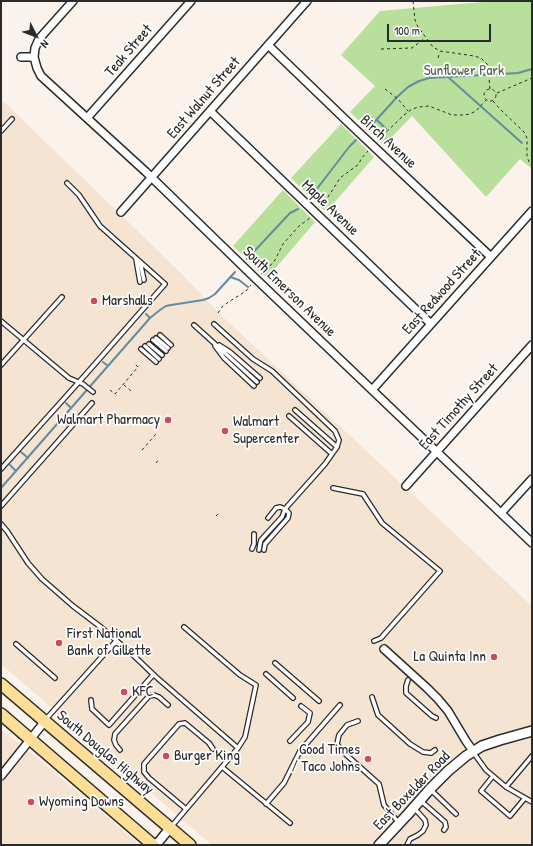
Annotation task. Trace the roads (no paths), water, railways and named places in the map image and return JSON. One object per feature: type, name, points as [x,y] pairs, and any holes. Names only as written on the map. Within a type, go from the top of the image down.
[{"type":"highway","name":"South Douglas Highway","points":[[1,684],[190,845]]},
{"type":"highway","points":[[1,714],[153,845]]},
{"type":"main road","name":"East Boxelder Road","points":[[379,845],[448,771],[473,751],[482,746],[532,731]]},
{"type":"street","points":[[21,57],[34,57],[35,48],[39,39],[72,1]]},
{"type":"street","name":"Teak Street","points":[[87,118],[191,1]]},
{"type":"street","name":"East Walnut Street","points":[[121,212],[307,1]]},
{"type":"street","name":"Birch Avenue","points":[[268,45],[490,257]]},
{"type":"street","name":"South Emerson Avenue","points":[[34,57],[41,76],[152,178],[532,543]]},
{"type":"street","name":"Maple Avenue","points":[[210,111],[431,324]]},
{"type":"street","name":"East Redwood Street","points":[[372,390],[532,211]]},
{"type":"street","name":"East Timothy Street","points":[[406,486],[532,345]]},
{"type":"street","points":[[501,513],[532,479]]},
{"type":"street","points":[[384,649],[438,699],[448,711],[473,751]]},
{"type":"street","points":[[1,776],[45,721]]},
{"type":"street","points":[[156,845],[170,828]]},
{"type":"lane","points":[[1,131],[12,119]]},
{"type":"lane","points":[[1,469],[165,284],[100,226],[79,195],[67,184]]},
{"type":"lane","points":[[135,258],[142,281],[140,262]]},
{"type":"lane","points":[[1,365],[62,297]]},
{"type":"lane","points":[[1,321],[69,378],[83,384],[93,392]]},
{"type":"lane","points":[[214,324],[253,359],[272,371],[335,431],[339,440],[337,447],[325,464],[286,509]]},
{"type":"lane","points":[[194,325],[257,382]]},
{"type":"lane","points":[[154,339],[168,348],[160,335]]},
{"type":"lane","points":[[211,340],[230,352],[260,378]]},
{"type":"lane","points":[[211,340],[224,358],[254,386]]},
{"type":"lane","points":[[159,359],[145,346],[159,359]]},
{"type":"lane","points":[[1,506],[92,403]]},
{"type":"lane","points":[[294,410],[337,447]]},
{"type":"lane","points":[[289,416],[332,454]]},
{"type":"lane","points":[[333,488],[363,494],[382,523],[440,571],[380,638],[374,641]]},
{"type":"lane","points":[[261,550],[288,518],[289,513],[286,509],[280,506],[276,508],[268,518]]},
{"type":"lane","points":[[1,524],[28,563],[42,579],[132,654],[153,675],[238,748]]},
{"type":"lane","points":[[252,549],[254,544],[254,534]]},
{"type":"lane","points":[[170,828],[246,737],[256,685],[240,675],[184,627]]},
{"type":"lane","points":[[45,721],[116,641]]},
{"type":"lane","points":[[16,644],[55,678]]},
{"type":"lane","points":[[275,663],[319,701]]},
{"type":"lane","points":[[266,674],[293,698]]},
{"type":"lane","points":[[91,700],[92,709],[109,725],[153,675]]},
{"type":"lane","points":[[408,680],[406,693],[436,718]]},
{"type":"lane","points":[[120,750],[114,740],[115,734],[149,696],[154,694],[168,705]]},
{"type":"lane","points":[[372,697],[378,715],[410,744],[423,752],[430,753],[435,750]]},
{"type":"lane","points":[[266,804],[284,783],[300,750],[340,705]]},
{"type":"lane","points":[[290,741],[308,722],[310,713],[301,706]]},
{"type":"lane","points":[[358,721],[347,725],[339,735],[338,744],[342,751],[379,784],[384,805],[400,824]]},
{"type":"lane","points":[[186,809],[149,778],[144,772],[144,764],[179,724],[185,724],[209,743],[212,749]]},
{"type":"lane","points":[[473,751],[486,770],[506,787],[532,802]]},
{"type":"lane","points":[[506,787],[532,756]]},
{"type":"lane","points":[[222,767],[290,823]]},
{"type":"lane","points":[[493,776],[481,791],[510,816],[525,798]]},
{"type":"lane","points":[[430,789],[456,814]]},
{"type":"lane","points":[[420,801],[445,822],[446,826],[444,830]]},
{"type":"lane","points":[[407,845],[410,839],[423,831],[426,826],[425,820],[414,808]]},
{"type":"waterway","points":[[369,128],[397,97],[408,87],[419,81],[429,78],[518,73],[532,69]]},
{"type":"waterway","points":[[448,77],[522,143]]},
{"type":"waterway","points":[[377,120],[386,129]]},
{"type":"waterway","points":[[313,194],[356,140]]},
{"type":"waterway","points":[[247,259],[290,213],[298,209]]},
{"type":"waterway","points":[[1,488],[150,318],[166,306],[209,298],[215,294],[235,272]]},
{"type":"waterway","points":[[230,277],[239,280],[248,287]]},
{"type":"waterway","points":[[146,314],[150,318]]},
{"type":"waterway","points":[[103,362],[108,366]]},
{"type":"waterway","points":[[66,403],[71,408]]},
{"type":"waterway","points":[[21,452],[28,458]]},
{"type":"waterway","points":[[10,465],[16,471]]},
{"type":"place","name":"Marshalls","points":[[94,301]]},
{"type":"place","name":"Walmart Pharmacy","points":[[168,420]]},
{"type":"place","name":"Walmart Supercenter","points":[[225,431]]},
{"type":"place","name":"First National Bank of Gillette","points":[[59,643]]},
{"type":"place","name":"La Quinta Inn","points":[[494,657]]},
{"type":"place","name":"KFC","points":[[124,692]]},
{"type":"place","name":"Burger King","points":[[166,756]]},
{"type":"place","name":"Good Times / Taco Johns","points":[[368,759]]},
{"type":"place","name":"Wyoming Downs","points":[[31,802]]},
{"type":"park label","name":"Sunflower Park","points":[[464,71]]}]
